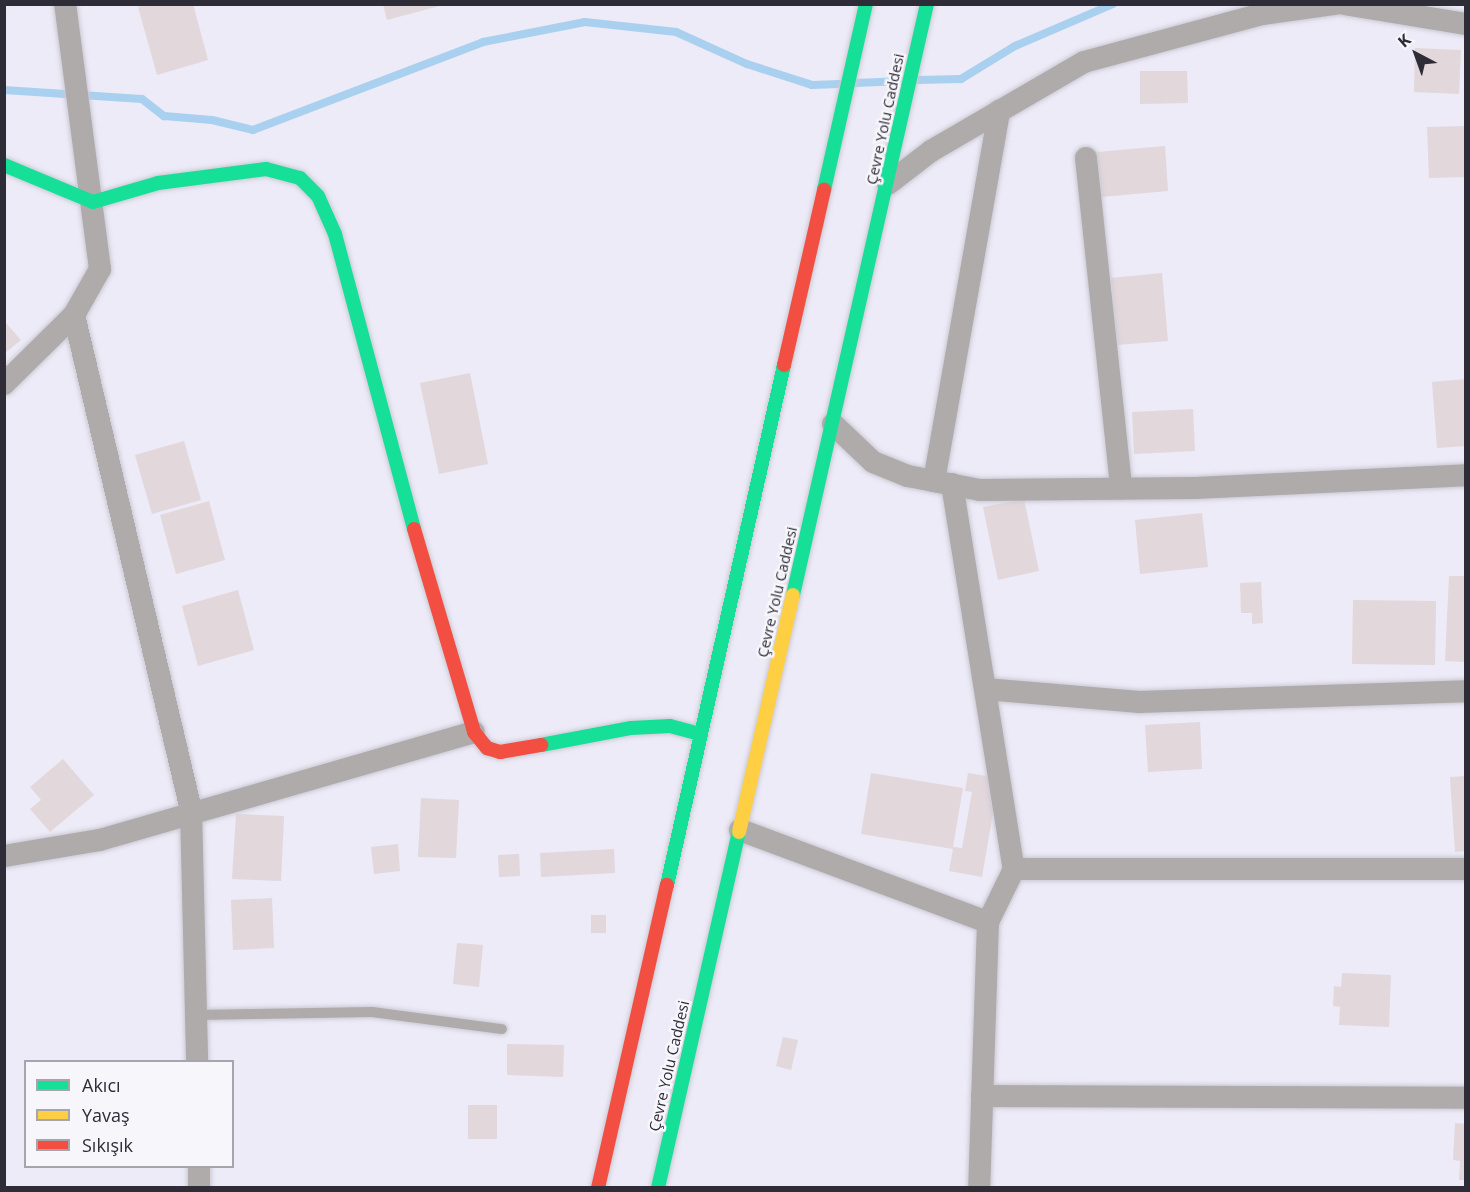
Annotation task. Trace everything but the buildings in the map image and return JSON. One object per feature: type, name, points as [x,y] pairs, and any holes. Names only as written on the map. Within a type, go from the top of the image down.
[{"type":"main road","points":[[598,1188],[866,4]]},
{"type":"main road","name":"Çevre Yolu Caddesi","points":[[658,1188],[888,184],[927,4]]},
{"type":"main road","points":[[4,165],[93,202],[158,183],[266,169],[300,178],[318,196],[335,234],[440,627],[474,732],[487,748],[500,752],[631,728],[669,726],[700,734]]},
{"type":"street","points":[[4,384],[74,315],[99,270],[93,202],[65,4]]},
{"type":"street","points":[[888,184],[931,151],[1084,62],[1262,14],[1335,4]]},
{"type":"street","points":[[1344,4],[1466,24]]},
{"type":"street","points":[[979,1188],[988,922],[1014,869],[985,689],[943,482],[999,111]]},
{"type":"street","points":[[1086,158],[1121,488]]},
{"type":"street","points":[[74,315],[191,813],[197,1060]]},
{"type":"street","points":[[833,424],[873,462],[980,490],[1121,488],[1466,475]]},
{"type":"street","points":[[985,689],[1139,702],[1466,690]]},
{"type":"street","points":[[4,856],[100,840],[474,732]]},
{"type":"street","points":[[740,830],[988,922]]},
{"type":"street","points":[[1014,869],[1466,869]]},
{"type":"street","points":[[982,1096],[1466,1098]]},
{"type":"street","points":[[199,1168],[200,1188]]},
{"type":"lane","points":[[196,1015],[372,1012],[502,1029]]},
{"type":"waterway","points":[[918,80],[961,79],[1015,46],[1113,4]]},
{"type":"waterway","points":[[4,90],[142,99],[164,116],[212,120],[253,130],[483,42],[585,22],[676,32],[747,64],[812,85],[840,84]]},
{"type":"waterway","points":[[855,83],[903,81]]},
{"type":"traffic: fast","points":[[824,190],[866,4]]},
{"type":"traffic: fast","points":[[793,595],[927,4]]},
{"type":"traffic: fast","points":[[4,165],[93,202],[158,183],[266,169],[300,178],[318,196],[335,234],[414,529]]},
{"type":"traffic: fast","points":[[667,885],[784,365]]},
{"type":"traffic: fast","points":[[541,745],[631,728],[670,726],[700,734]]},
{"type":"traffic: fast","points":[[658,1188],[739,832]]},
{"type":"traffic: slow","points":[[739,832],[793,595]]},
{"type":"traffic: jam","points":[[784,365],[824,190]]},
{"type":"traffic: jam","points":[[414,529],[474,732],[487,748],[500,752],[541,745]]},
{"type":"traffic: jam","points":[[598,1188],[667,885]]}]
